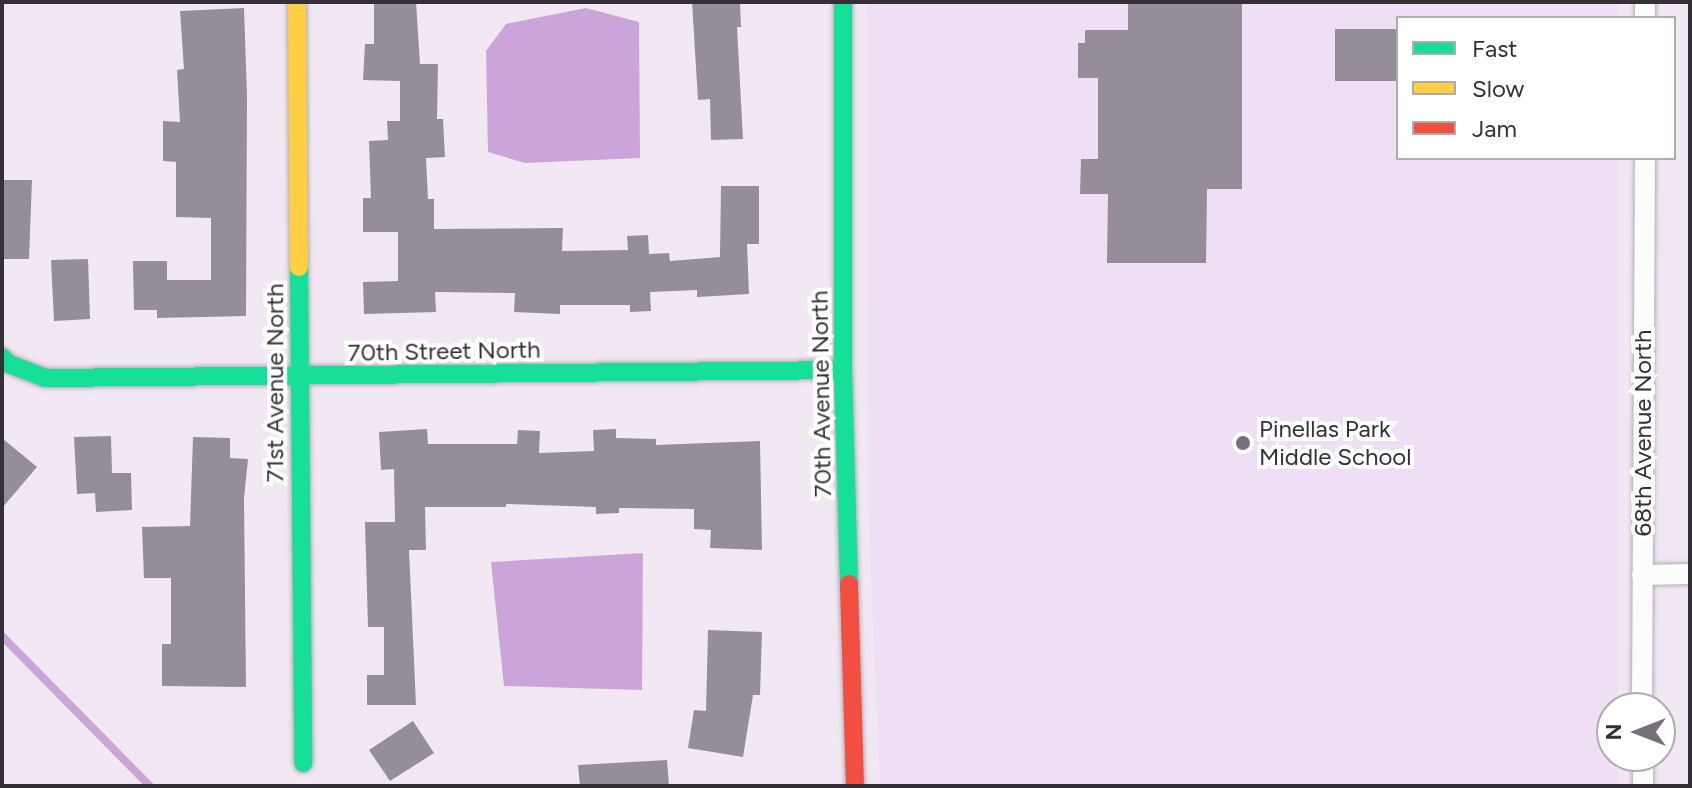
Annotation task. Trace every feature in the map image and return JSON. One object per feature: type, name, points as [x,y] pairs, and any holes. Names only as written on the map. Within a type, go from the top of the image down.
[{"type":"street","name":"71st Avenue North","points":[[297,2],[303,763]]},
{"type":"street","name":"70th Avenue North","points":[[843,2],[843,370],[855,786]]},
{"type":"street","name":"68th Avenue North","points":[[1642,692],[1645,160]]},
{"type":"street","name":"70th Street North","points":[[2,357],[9,364],[45,378],[843,370]]},
{"type":"street","points":[[1642,575],[1690,574]]},
{"type":"shaded area","name":"Pinellas Park Middle School","points":[[867,2],[1618,2],[1618,16],[1396,16],[1396,160],[1618,160],[1618,692],[1596,692],[1596,772],[1618,772],[1618,786],[880,786],[869,529]]},
{"type":"shaded area","points":[[586,8],[639,22],[640,158],[525,163],[488,152],[486,51],[506,24]]},
{"type":"shaded area","points":[[643,553],[642,690],[504,686],[491,562]]},
{"type":"building","points":[[374,2],[416,2],[420,64],[438,64],[437,119],[443,119],[445,157],[426,158],[428,199],[434,199],[434,229],[563,228],[562,251],[628,250],[627,236],[648,235],[649,254],[669,253],[670,261],[720,257],[721,186],[759,186],[759,244],[747,244],[749,294],[697,297],[697,290],[650,292],[651,311],[630,312],[630,305],[560,305],[560,314],[514,312],[515,293],[435,292],[436,312],[364,314],[363,282],[398,281],[398,232],[363,232],[363,198],[371,198],[369,141],[388,140],[387,121],[400,121],[400,81],[363,80],[365,44],[374,44]]},
{"type":"building","points":[[692,2],[740,2],[741,27],[737,27],[743,139],[711,140],[710,99],[698,100]]},
{"type":"building","points":[[1128,2],[1242,2],[1242,189],[1207,189],[1206,263],[1107,263],[1108,194],[1080,194],[1081,159],[1098,159],[1098,78],[1078,78],[1078,43],[1085,43],[1085,30],[1128,30]]},
{"type":"building","points":[[244,8],[247,95],[246,316],[157,318],[157,310],[134,310],[133,261],[167,261],[167,280],[211,280],[211,218],[176,217],[176,162],[163,161],[163,121],[180,122],[177,70],[184,69],[180,11]]},
{"type":"building","points":[[1335,29],[1396,29],[1396,81],[1335,81]]},
{"type":"building","points":[[2,180],[32,180],[29,259],[2,259]]},
{"type":"building","points":[[88,259],[90,319],[54,321],[51,260]]},
{"type":"building","points":[[427,429],[428,444],[517,444],[518,430],[540,431],[539,453],[594,451],[593,430],[616,429],[616,438],[656,439],[656,445],[760,441],[762,550],[710,548],[711,530],[694,529],[694,509],[619,508],[619,513],[596,514],[596,507],[506,504],[506,507],[425,507],[426,550],[409,550],[416,705],[367,705],[367,675],[384,675],[384,627],[368,627],[365,522],[395,522],[394,469],[381,470],[379,432]]},
{"type":"building","points":[[111,436],[112,473],[131,473],[132,510],[96,512],[95,493],[77,494],[74,437]]},
{"type":"building","points":[[193,437],[230,438],[230,458],[248,459],[244,498],[246,687],[162,686],[162,644],[171,644],[171,578],[144,578],[142,527],[190,526]]},
{"type":"building","points":[[2,438],[37,467],[2,508]]},
{"type":"building","points":[[708,630],[762,632],[760,695],[753,695],[743,757],[688,748],[694,710],[706,711]]},
{"type":"building","points":[[413,721],[434,753],[390,781],[369,750]]},
{"type":"building","points":[[667,760],[669,786],[580,786],[578,765]]},
{"type":"waterway","points":[[2,636],[150,786]]},
{"type":"traffic: fast","points":[[843,2],[843,370],[849,584]]},
{"type":"traffic: fast","points":[[299,267],[303,763]]},
{"type":"traffic: fast","points":[[2,357],[9,364],[45,378],[843,370]]},
{"type":"traffic: slow","points":[[297,2],[299,267]]},
{"type":"traffic: jam","points":[[849,584],[855,786]]},
{"type":"place","name":"Pinellas Park Middle School","points":[[1243,443]]}]
